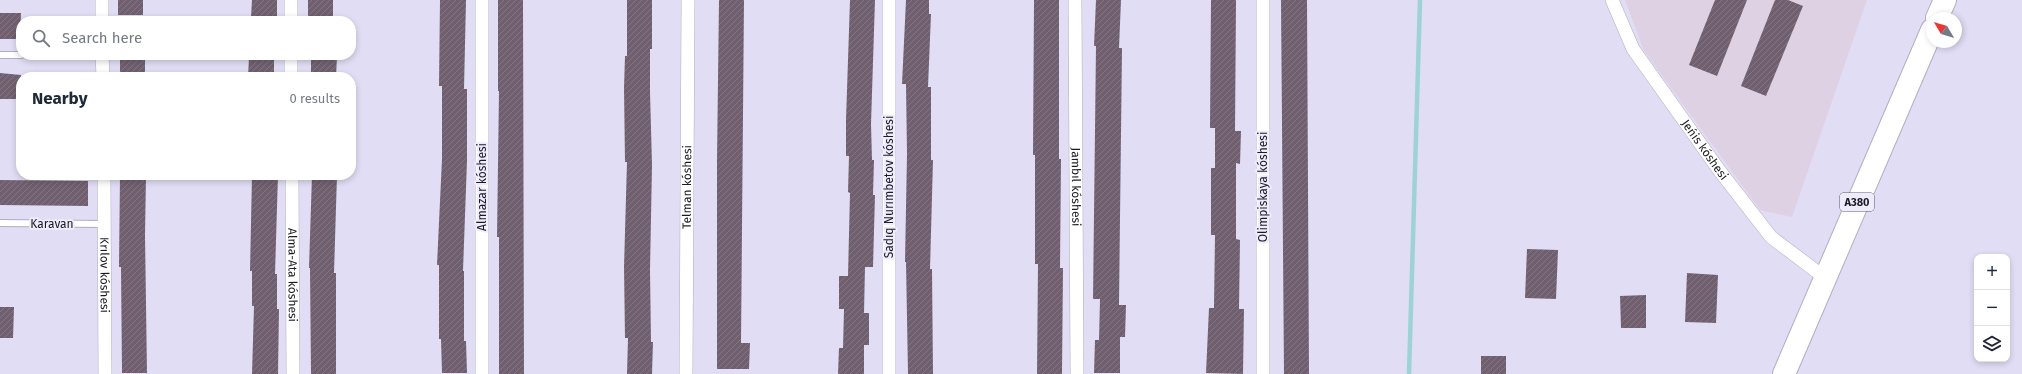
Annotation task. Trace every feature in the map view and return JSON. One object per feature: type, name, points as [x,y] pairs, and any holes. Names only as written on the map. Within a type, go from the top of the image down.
[{"type":"highway","points":[[1940,12],[1945,0]]},
{"type":"highway","name":"A380","points":[[1787,373],[1824,277],[1926,44]]},
{"type":"street","points":[[102,0],[102,16]]},
{"type":"street","points":[[291,0],[291,16]]},
{"type":"street","name":"Almazar kóshesi","points":[[482,0],[482,374]]},
{"type":"street","name":"Telman kóshesi","points":[[686,374],[688,0]]},
{"type":"street","name":"Sadıq Nurımbetov kóshesi","points":[[889,0],[889,374]]},
{"type":"street","name":"Jambıl kóshesi","points":[[1075,0],[1077,374]]},
{"type":"street","name":"Olimpiskaya kóshesi","points":[[1263,0],[1263,374]]},
{"type":"street","name":"Jeńis kóshesi","points":[[1612,0],[1634,49],[1724,176],[1771,237],[1824,277]]},
{"type":"street","points":[[102,60],[103,72]]},
{"type":"street","points":[[291,60],[291,72]]},
{"type":"street","name":"Krılov kóshesi","points":[[104,180],[105,374]]},
{"type":"street","name":"Alma-Ata kóshesi","points":[[292,180],[293,374]]},
{"type":"lane","points":[[0,55],[16,55]]},
{"type":"lane","name":"Karavan","points":[[0,224],[104,224]]},
{"type":"shaded area","points":[[1625,0],[1867,0],[1792,217],[1760,210],[1644,51]]},
{"type":"building","points":[[118,0],[143,0],[143,15],[118,15]]},
{"type":"building","points":[[252,0],[277,0],[277,16],[251,16]]},
{"type":"building","points":[[308,0],[333,0],[333,16],[308,16]]},
{"type":"building","points":[[440,0],[466,0],[464,89],[467,89],[467,161],[463,271],[464,341],[466,341],[467,373],[442,373],[441,339],[439,339],[439,265],[437,265],[442,159],[442,86],[439,86]]},
{"type":"building","points":[[498,0],[523,0],[524,374],[499,374],[499,237],[497,237],[499,91]]},
{"type":"building","points":[[627,0],[652,0],[652,49],[650,49],[652,165],[650,270],[651,342],[653,342],[652,374],[627,374],[628,338],[625,338],[624,267],[627,162],[625,162],[624,88],[625,56],[627,56]]},
{"type":"building","points":[[719,0],[744,0],[741,343],[750,343],[749,369],[717,369]]},
{"type":"building","points":[[850,0],[875,0],[871,124],[872,160],[874,160],[873,195],[875,195],[873,267],[865,267],[864,313],[869,313],[869,345],[864,345],[864,374],[838,374],[839,348],[843,348],[844,309],[839,309],[839,276],[848,276],[850,193],[848,192],[849,156],[846,156],[846,120]]},
{"type":"building","points":[[906,0],[929,0],[929,14],[931,14],[928,87],[931,87],[931,160],[933,160],[930,269],[932,269],[933,374],[908,374],[905,262],[907,154],[906,84],[902,84]]},
{"type":"building","points":[[1034,0],[1059,0],[1059,159],[1061,159],[1060,268],[1063,268],[1062,374],[1037,374],[1038,264],[1035,264],[1035,155],[1033,155]]},
{"type":"building","points":[[1096,0],[1121,0],[1119,48],[1122,48],[1119,305],[1126,305],[1125,337],[1120,337],[1120,373],[1094,373],[1095,340],[1099,340],[1100,299],[1093,299],[1096,46],[1094,46]]},
{"type":"building","points":[[1211,0],[1236,0],[1235,131],[1241,131],[1240,164],[1236,163],[1236,239],[1240,240],[1239,309],[1244,309],[1243,374],[1206,373],[1209,308],[1214,308],[1215,235],[1211,235],[1211,168],[1215,168],[1215,128],[1210,128]]},
{"type":"building","points":[[1281,0],[1307,0],[1309,374],[1284,374]]},
{"type":"building","points":[[1715,0],[1747,0],[1717,76],[1689,65]]},
{"type":"building","points":[[1775,0],[1788,0],[1803,6],[1766,96],[1741,86]]},
{"type":"building","points":[[0,13],[21,13],[21,16],[16,16],[16,39],[0,39]]},
{"type":"building","points":[[120,60],[145,60],[145,72],[120,72]]},
{"type":"building","points":[[249,60],[274,60],[274,72],[248,72]]},
{"type":"building","points":[[311,60],[337,60],[336,72],[311,72]]},
{"type":"building","points":[[0,73],[16,75],[16,99],[0,99]]},
{"type":"building","points":[[0,180],[88,181],[88,206],[0,205]]},
{"type":"building","points":[[120,180],[146,180],[145,235],[147,373],[122,373],[121,267],[119,267]]},
{"type":"building","points":[[252,180],[278,180],[275,274],[277,274],[277,309],[279,309],[278,374],[252,374],[254,306],[252,306],[252,271],[250,271]]},
{"type":"building","points":[[312,180],[337,180],[334,273],[336,273],[336,374],[311,374],[309,268]]},
{"type":"building","points":[[1527,249],[1558,250],[1556,299],[1525,298]]},
{"type":"building","points":[[1687,273],[1718,275],[1716,323],[1685,322]]},
{"type":"building","points":[[1646,295],[1646,328],[1621,328],[1620,296]]},
{"type":"building","points":[[0,307],[14,307],[13,338],[0,338]]},
{"type":"building","points":[[1481,356],[1506,356],[1506,374],[1481,374]]},
{"type":"waterway","points":[[1409,374],[1420,0]]}]
